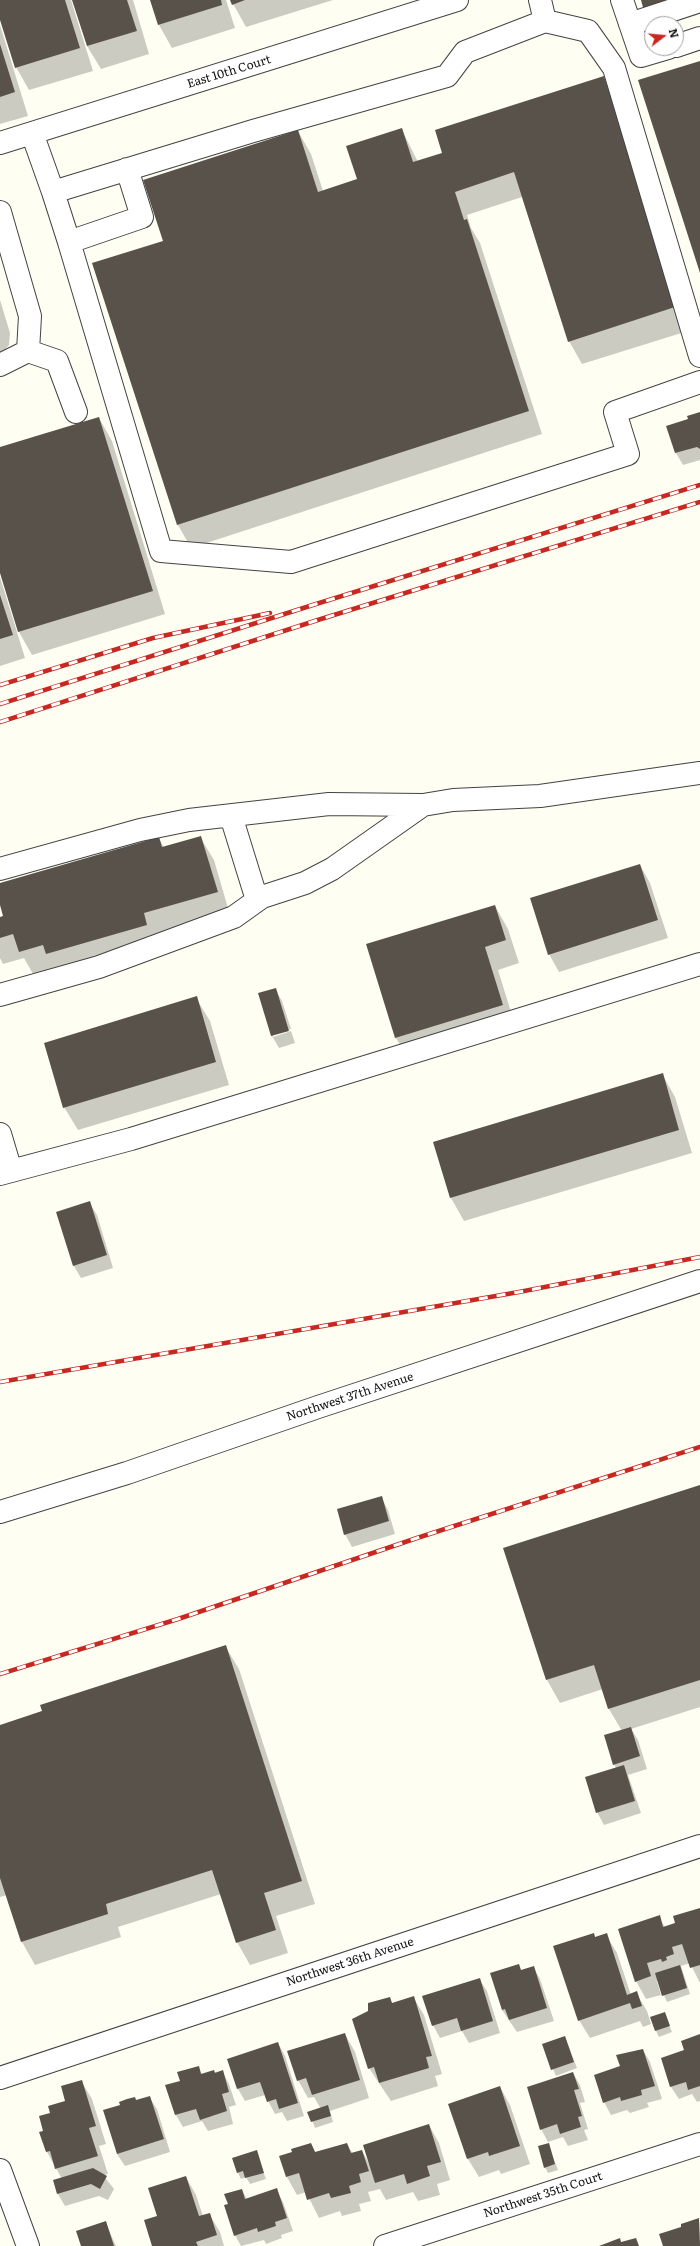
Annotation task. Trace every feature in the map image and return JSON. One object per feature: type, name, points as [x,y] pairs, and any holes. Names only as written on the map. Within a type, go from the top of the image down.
[{"type":"street","name":"East 10th Court","points":[[0,143],[457,0]]},
{"type":"street","points":[[540,0],[546,21]]},
{"type":"street","points":[[622,0],[641,56],[644,55]]},
{"type":"street","points":[[630,24],[700,1]]},
{"type":"street","points":[[53,192],[253,131],[447,76],[465,52],[546,21],[588,31],[614,68],[700,356]]},
{"type":"street","points":[[684,43],[700,38]]},
{"type":"street","points":[[32,133],[69,242],[161,551],[291,562],[628,454],[615,412],[700,382]]},
{"type":"street","points":[[69,242],[142,217],[127,169]]},
{"type":"street","points":[[0,212],[30,316],[28,351]]},
{"type":"street","points":[[0,365],[28,351],[57,362],[76,412]]},
{"type":"street","points":[[0,869],[165,824],[329,804],[423,805],[453,800],[561,794],[700,772]]},
{"type":"street","points":[[0,995],[99,967],[223,922],[245,910],[257,900],[318,877],[346,860],[423,805]]},
{"type":"street","points":[[231,816],[257,900]]},
{"type":"street","points":[[0,1134],[6,1172],[131,1139],[700,964]]},
{"type":"street","name":"Northwest 37th Avenue","points":[[0,1512],[127,1473],[303,1412],[700,1281]]},
{"type":"street","name":"Northwest 36th Avenue","points":[[0,2078],[700,1846]]},
{"type":"street","name":"Northwest 35th Court","points":[[385,2246],[700,2144]]},
{"type":"street","points":[[0,2170],[28,2246]]},
{"type":"building","points":[[0,0],[65,0],[80,48],[15,68],[0,20]]},
{"type":"building","points":[[72,0],[127,0],[137,31],[87,46]]},
{"type":"building","points":[[150,0],[221,0],[222,5],[158,25]]},
{"type":"building","points":[[230,0],[245,0],[232,5]]},
{"type":"building","points":[[641,0],[679,0],[644,11]]},
{"type":"building","points":[[0,44],[15,92],[0,97]]},
{"type":"building","points":[[700,61],[700,273],[638,80]]},
{"type":"building","points":[[604,76],[678,306],[568,342],[514,172],[455,192],[464,220],[467,219],[529,411],[177,525],[92,263],[163,241],[143,180],[298,130],[318,192],[357,179],[346,146],[402,128],[413,162],[442,153],[435,130]]},
{"type":"building","points":[[700,412],[700,449],[697,447],[675,453],[666,426],[688,419],[687,416]]},
{"type":"building","points":[[99,417],[153,591],[18,632],[0,573],[0,447]]},
{"type":"building","points":[[0,595],[13,635],[0,639]]},
{"type":"building","points":[[201,836],[218,892],[144,913],[147,925],[46,954],[43,945],[19,952],[13,934],[0,938],[0,917],[3,916],[0,905],[0,883],[159,837],[162,847]]},
{"type":"building","points":[[640,864],[658,920],[548,955],[530,898]]},
{"type":"building","points":[[495,905],[506,940],[485,947],[503,1005],[395,1038],[366,944]]},
{"type":"building","points":[[276,988],[289,1031],[271,1036],[258,993]]},
{"type":"building","points":[[197,996],[216,1062],[63,1108],[44,1043]]},
{"type":"building","points":[[663,1073],[679,1130],[450,1198],[433,1142]]},
{"type":"building","points":[[90,1201],[107,1255],[73,1266],[56,1212]]},
{"type":"building","points":[[700,1485],[700,1680],[608,1709],[594,1665],[546,1680],[503,1548]]},
{"type":"building","points":[[382,1496],[389,1521],[344,1535],[337,1509]]},
{"type":"building","points":[[226,1645],[302,1881],[264,1893],[276,1930],[236,1943],[212,1870],[106,1904],[108,1914],[21,1942],[0,1878],[0,1725],[42,1711],[40,1705]]},
{"type":"building","points":[[631,1727],[640,1756],[613,1765],[604,1735]]},
{"type":"building","points":[[624,1765],[635,1801],[596,1813],[585,1777]]},
{"type":"building","points":[[700,1908],[700,1965],[690,1968],[682,1944],[672,1947],[674,1954],[666,1957],[667,1960],[662,1962],[661,1959],[647,1963],[651,1976],[635,1982],[618,1929],[660,1915],[663,1927],[675,1923],[673,1916]]},
{"type":"building","points":[[594,1933],[595,1937],[607,1933],[627,1995],[637,1991],[642,2006],[632,2009],[630,2003],[578,2021],[553,1946]]},
{"type":"building","points":[[519,1964],[521,1970],[534,1966],[547,2008],[509,2020],[505,2009],[502,2010],[490,1973]]},
{"type":"building","points":[[680,1965],[687,1988],[662,1996],[655,1973]]},
{"type":"building","points":[[480,1978],[493,2021],[461,2031],[457,2018],[432,2026],[422,1996]]},
{"type":"building","points":[[414,1996],[432,2056],[426,2057],[429,2068],[379,2083],[374,2067],[368,2069],[352,2019],[368,2011],[368,2003],[390,1997],[392,2003]]},
{"type":"building","points":[[665,2012],[670,2026],[655,2031],[650,2017]]},
{"type":"building","points":[[345,2033],[360,2080],[312,2095],[306,2078],[297,2081],[287,2051]]},
{"type":"building","points":[[700,2034],[700,2086],[688,2090],[686,2082],[670,2087],[661,2058],[684,2050],[681,2041]]},
{"type":"building","points":[[565,2036],[574,2062],[551,2070],[542,2044]]},
{"type":"building","points":[[278,2042],[298,2103],[279,2109],[276,2099],[267,2102],[260,2082],[237,2089],[227,2059]]},
{"type":"building","points":[[643,2049],[655,2086],[641,2090],[642,2095],[621,2101],[620,2097],[603,2103],[594,2075],[620,2066],[616,2055]]},
{"type":"building","points":[[199,2066],[201,2074],[214,2070],[215,2073],[223,2070],[229,2092],[222,2094],[227,2111],[200,2120],[196,2109],[175,2115],[165,2085],[180,2081],[177,2072]]},
{"type":"building","points":[[573,2072],[579,2089],[574,2090],[582,2116],[578,2117],[581,2127],[560,2134],[557,2124],[540,2130],[527,2087]]},
{"type":"building","points":[[82,2080],[96,2126],[89,2128],[98,2156],[55,2169],[50,2151],[46,2152],[39,2132],[43,2131],[39,2116],[50,2113],[48,2106],[65,2101],[61,2086]]},
{"type":"building","points":[[500,2086],[520,2146],[489,2156],[488,2152],[467,2159],[448,2104]]},
{"type":"building","points":[[150,2096],[164,2139],[117,2154],[103,2110],[120,2105],[119,2102],[127,2099],[135,2097],[136,2100]]},
{"type":"building","points":[[328,2105],[331,2116],[311,2122],[307,2112]]},
{"type":"building","points":[[429,2124],[441,2162],[427,2166],[430,2176],[407,2184],[404,2174],[375,2183],[363,2145]]},
{"type":"building","points":[[311,2143],[315,2152],[347,2143],[351,2153],[362,2150],[369,2171],[359,2174],[361,2182],[349,2186],[351,2193],[331,2198],[329,2193],[307,2200],[299,2173],[286,2177],[279,2156],[292,2152],[291,2149]]},
{"type":"building","points":[[549,2143],[555,2164],[544,2168],[538,2146]]},
{"type":"building","points":[[257,2150],[264,2173],[245,2178],[243,2171],[237,2173],[232,2158]]},
{"type":"building","points":[[93,2168],[107,2176],[100,2189],[91,2184],[57,2194],[53,2180]]},
{"type":"building","points":[[186,2176],[199,2216],[210,2213],[217,2235],[196,2242],[198,2246],[152,2246],[144,2220],[157,2216],[148,2188]]},
{"type":"building","points":[[277,2188],[287,2218],[275,2222],[276,2226],[258,2232],[257,2228],[234,2236],[224,2205],[228,2204],[224,2194],[242,2189],[245,2199]]},
{"type":"building","points":[[699,2218],[700,2246],[663,2246],[659,2234],[681,2227],[681,2224]]},
{"type":"building","points":[[106,2221],[114,2246],[81,2246],[76,2231]]},
{"type":"building","points":[[620,2238],[621,2242],[636,2238],[639,2246],[599,2246]]},
{"type":"railway","points":[[0,704],[700,485]]},
{"type":"railway","points":[[0,722],[321,619],[700,502]]},
{"type":"railway","points":[[0,685],[153,638],[270,613]]},
{"type":"railway","points":[[0,1382],[519,1292],[700,1257]]},
{"type":"railway","points":[[0,1674],[178,1619],[417,1538],[700,1447]]}]
